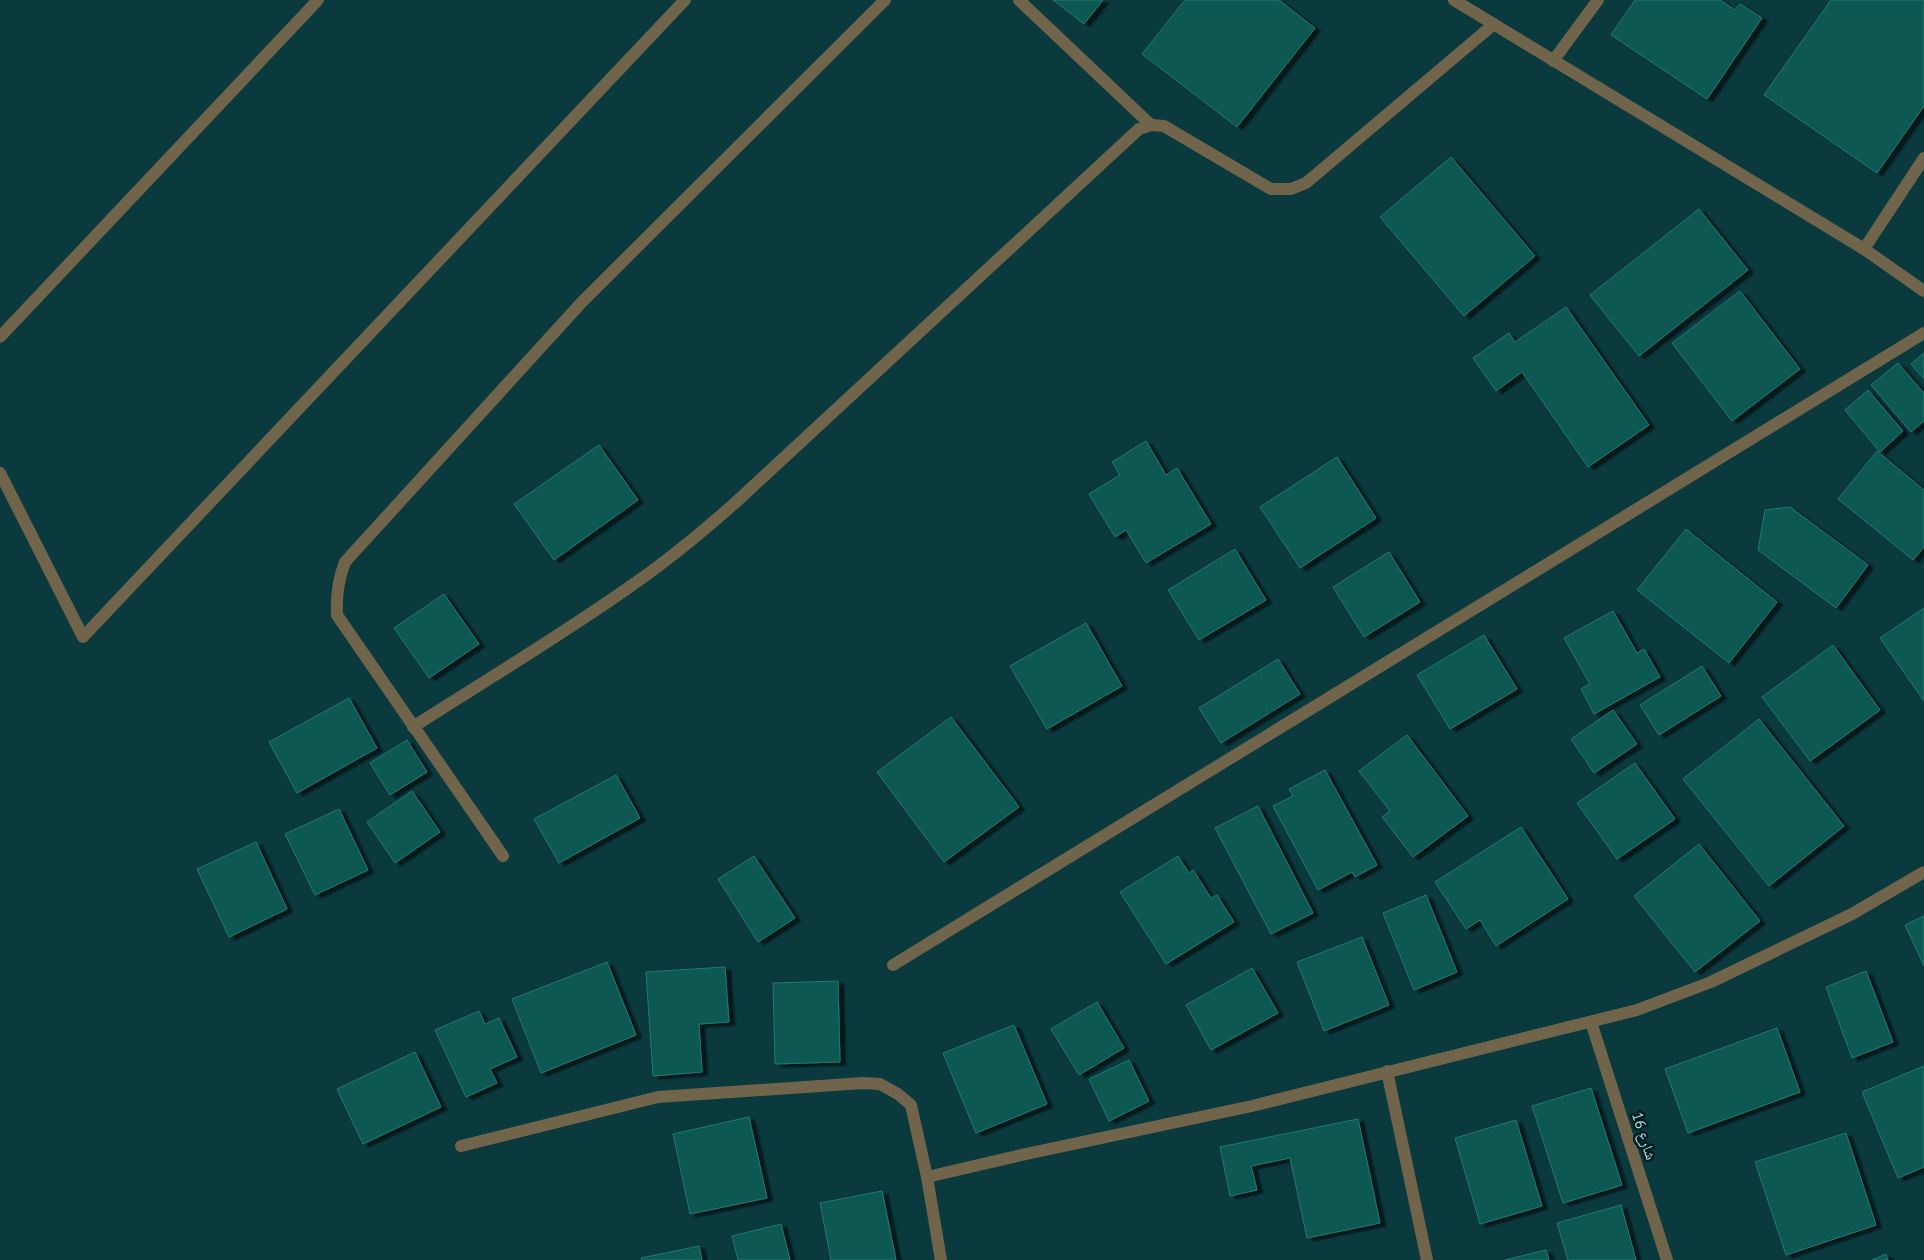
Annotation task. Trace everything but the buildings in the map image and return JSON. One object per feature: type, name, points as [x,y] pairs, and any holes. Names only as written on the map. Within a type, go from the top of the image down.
[{"type":"street","points":[[0,337],[318,0]]},
{"type":"street","points":[[0,474],[82,637],[685,0]]},
{"type":"street","points":[[504,856],[337,615],[337,587],[345,562],[582,302],[885,0]]},
{"type":"street","points":[[1019,0],[1151,125]]},
{"type":"street","points":[[1454,0],[1864,250],[1924,291]]},
{"type":"street","points":[[1553,61],[1598,0]]},
{"type":"street","points":[[414,727],[630,588],[690,542],[735,503],[1139,129],[1151,125],[1164,126],[1271,189],[1291,189],[1306,183],[1494,24]]},
{"type":"street","points":[[1864,250],[1920,175],[1924,158]]},
{"type":"street","points":[[892,965],[1924,333]]},
{"type":"street","points":[[927,1177],[1252,1106],[1637,1010],[1711,982],[1852,914],[1924,872]]},
{"type":"street","name":"شارع 16","points":[[1591,1022],[1666,1260]]},
{"type":"street","points":[[1387,1071],[1427,1260]]},
{"type":"street","points":[[461,1146],[658,1097],[863,1083],[880,1084],[898,1094],[911,1105],[927,1177],[941,1260]]}]
